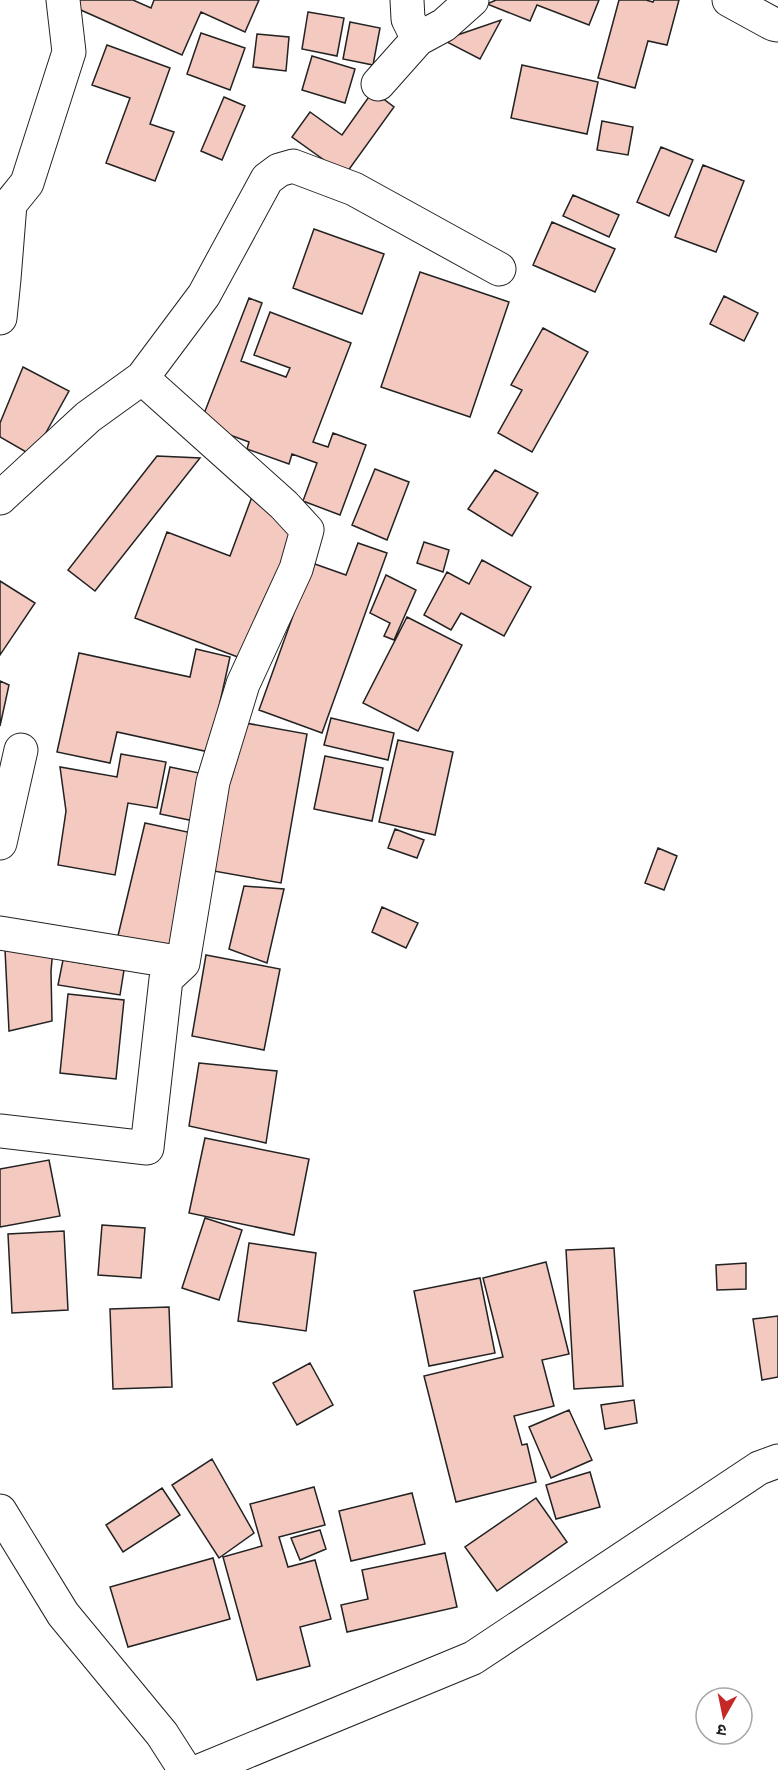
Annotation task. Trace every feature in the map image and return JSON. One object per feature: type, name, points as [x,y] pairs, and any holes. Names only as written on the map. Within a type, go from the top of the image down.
[{"type":"street","points":[[0,318],[10,204],[27,183],[69,52],[63,0]]},
{"type":"street","points":[[407,0],[408,19],[418,39]]},
{"type":"street","points":[[378,84],[418,39],[444,25],[472,0]]},
{"type":"street","points":[[729,0],[778,26]]},
{"type":"street","points":[[0,498],[88,417],[142,378],[204,295],[267,179],[279,170],[293,166],[354,189],[499,270]]},
{"type":"street","points":[[0,1131],[147,1148],[166,979],[183,963],[213,782],[243,684],[296,569],[307,530],[284,505],[142,378]]},
{"type":"street","points":[[0,843],[21,750]]},
{"type":"street","points":[[0,933],[183,963]]},
{"type":"street","points":[[202,1770],[473,1658],[759,1468],[778,1461]]},
{"type":"street","points":[[0,1511],[63,1614],[162,1734],[185,1770]]},
{"type":"building","points":[[77,0],[133,0],[151,8],[154,0],[259,0],[245,32],[201,12],[182,55],[74,7]]},
{"type":"building","points":[[496,0],[599,0],[589,25],[537,5],[530,21],[487,4]]},
{"type":"building","points":[[619,0],[653,2],[654,0],[679,0],[667,45],[648,41],[635,88],[598,78]]},
{"type":"building","points":[[308,12],[344,18],[337,56],[302,49]]},
{"type":"building","points":[[501,20],[480,59],[443,40]]},
{"type":"building","points":[[350,22],[380,28],[373,65],[343,59]]},
{"type":"building","points":[[201,33],[245,48],[230,90],[187,74]]},
{"type":"building","points":[[257,34],[289,37],[286,71],[253,67]]},
{"type":"building","points":[[107,45],[170,68],[150,124],[174,132],[155,181],[106,163],[130,98],[92,85]]},
{"type":"building","points":[[312,56],[355,69],[345,103],[302,90]]},
{"type":"building","points":[[522,65],[598,82],[587,134],[511,118]]},
{"type":"building","points":[[373,91],[394,107],[345,175],[292,137],[310,112],[342,135]]},
{"type":"building","points":[[224,97],[245,106],[222,160],[201,151]]},
{"type":"building","points":[[602,121],[633,127],[628,155],[597,150]]},
{"type":"building","points":[[661,147],[693,160],[669,216],[637,202]]},
{"type":"building","points":[[703,165],[744,181],[716,252],[675,237]]},
{"type":"building","points":[[573,195],[619,215],[609,237],[563,216]]},
{"type":"building","points":[[552,222],[615,249],[595,292],[533,265]]},
{"type":"building","points":[[314,229],[384,254],[362,314],[293,288]]},
{"type":"building","points":[[420,272],[509,302],[470,417],[381,387]]},
{"type":"building","points":[[724,296],[758,313],[744,341],[710,324]]},
{"type":"building","points":[[249,298],[262,303],[241,361],[286,377],[290,368],[254,355],[270,312],[351,343],[313,442],[328,447],[333,433],[366,445],[340,515],[303,501],[317,463],[292,454],[289,464],[247,449],[249,442],[200,424]]},
{"type":"building","points":[[543,328],[588,352],[532,452],[498,433],[522,390],[511,385]]},
{"type":"building","points":[[23,367],[69,391],[33,456],[0,437],[0,423]]},
{"type":"building","points":[[157,456],[200,458],[95,591],[68,570]]},
{"type":"building","points":[[375,469],[409,482],[387,540],[352,525]]},
{"type":"building","points":[[495,470],[538,493],[512,536],[468,509]]},
{"type":"building","points":[[253,494],[297,529],[243,659],[135,618],[167,532],[230,556]]},
{"type":"building","points":[[424,542],[449,550],[443,572],[417,563]]},
{"type":"building","points":[[358,543],[387,553],[322,733],[259,710],[312,563],[346,575]]},
{"type":"building","points":[[482,560],[531,587],[504,636],[461,613],[451,630],[424,615],[447,572],[469,584]]},
{"type":"building","points":[[386,575],[416,590],[394,640],[384,636],[390,623],[370,613]]},
{"type":"building","points":[[0,581],[35,603],[0,655]]},
{"type":"building","points":[[407,617],[462,645],[418,731],[363,703]]},
{"type":"building","points":[[196,649],[230,657],[209,752],[117,732],[110,763],[57,752],[79,653],[190,677]]},
{"type":"building","points":[[0,681],[9,685],[0,726]]},
{"type":"building","points":[[331,718],[394,733],[388,760],[324,745]]},
{"type":"building","points":[[240,722],[307,734],[281,883],[208,870]]},
{"type":"building","points":[[398,740],[453,752],[435,835],[379,822]]},
{"type":"building","points":[[121,754],[166,762],[157,808],[128,803],[115,875],[58,865],[66,811],[60,767],[117,777]]},
{"type":"building","points":[[325,756],[383,768],[372,821],[314,809]]},
{"type":"building","points":[[170,767],[209,775],[199,822],[160,814]]},
{"type":"building","points":[[145,823],[197,834],[178,955],[116,944]]},
{"type":"building","points":[[395,829],[424,840],[417,858],[388,848]]},
{"type":"building","points":[[658,848],[677,856],[664,890],[645,883]]},
{"type":"building","points":[[244,886],[284,889],[267,963],[229,949]]},
{"type":"building","points":[[382,907],[418,923],[406,948],[372,932]]},
{"type":"building","points":[[53,949],[52,1021],[9,1031],[5,950]]},
{"type":"building","points":[[206,955],[280,969],[264,1050],[192,1036]]},
{"type":"building","points":[[63,960],[124,970],[120,995],[58,985]]},
{"type":"building","points":[[68,994],[124,1000],[116,1079],[60,1073]]},
{"type":"building","points":[[199,1063],[277,1071],[266,1143],[189,1126]]},
{"type":"building","points":[[205,1138],[309,1159],[294,1235],[189,1213]]},
{"type":"building","points":[[49,1160],[60,1216],[0,1227],[0,1169]]},
{"type":"building","points":[[205,1218],[242,1230],[219,1300],[182,1288]]},
{"type":"building","points":[[102,1225],[145,1228],[141,1278],[98,1275]]},
{"type":"building","points":[[64,1231],[68,1310],[12,1313],[8,1234]]},
{"type":"building","points":[[249,1243],[316,1253],[306,1331],[238,1321]]},
{"type":"building","points":[[614,1248],[623,1386],[574,1389],[566,1250]]},
{"type":"building","points":[[546,1262],[569,1354],[542,1360],[554,1406],[514,1416],[522,1445],[527,1444],[536,1482],[456,1502],[424,1376],[503,1357],[483,1278]]},
{"type":"building","points":[[746,1263],[746,1289],[717,1290],[716,1265]]},
{"type":"building","points":[[480,1278],[495,1353],[429,1366],[414,1291]]},
{"type":"building","points":[[169,1307],[172,1387],[113,1389],[110,1309]]},
{"type":"building","points":[[778,1316],[778,1377],[762,1380],[753,1319]]},
{"type":"building","points":[[310,1363],[333,1405],[297,1425],[273,1383]]},
{"type":"building","points":[[634,1400],[637,1423],[605,1429],[601,1405]]},
{"type":"building","points":[[569,1410],[592,1460],[551,1478],[529,1427]]},
{"type":"building","points":[[212,1459],[254,1533],[219,1558],[172,1485]]},
{"type":"building","points":[[590,1472],[600,1507],[556,1519],[546,1485]]},
{"type":"building","points":[[314,1487],[325,1525],[279,1537],[288,1567],[315,1560],[331,1619],[300,1627],[310,1666],[257,1680],[223,1557],[262,1546],[250,1504]]},
{"type":"building","points":[[162,1488],[180,1515],[123,1552],[106,1525]]},
{"type":"building","points":[[412,1493],[425,1544],[351,1561],[339,1511]]},
{"type":"building","points":[[536,1498],[567,1542],[497,1591],[465,1547]]},
{"type":"building","points":[[320,1530],[326,1549],[300,1560],[291,1538]]},
{"type":"building","points":[[445,1553],[457,1607],[347,1632],[341,1605],[368,1599],[362,1570]]},
{"type":"building","points":[[213,1558],[230,1619],[128,1647],[110,1587]]}]
